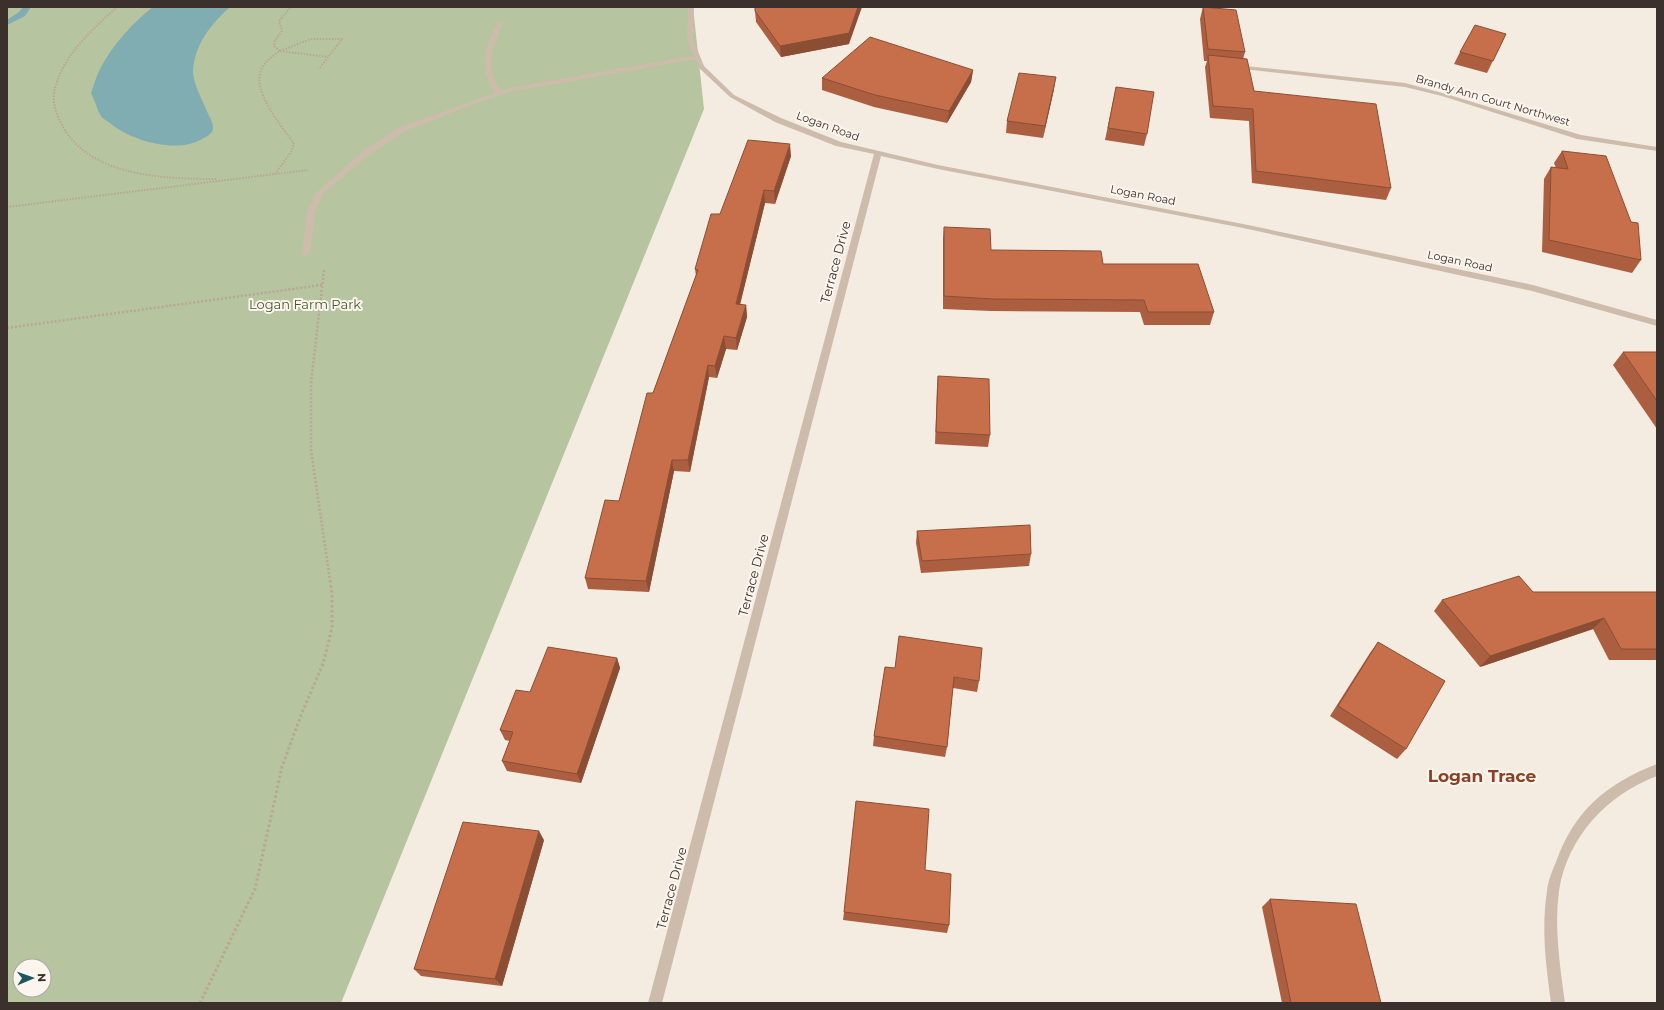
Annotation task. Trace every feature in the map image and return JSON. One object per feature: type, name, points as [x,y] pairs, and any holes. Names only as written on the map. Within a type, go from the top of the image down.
[{"type":"street","name":"Logan Road","points":[[691,7],[690,39],[701,67],[732,96],[778,120],[832,141],[878,154],[1243,226],[1533,288],[1657,322]]},
{"type":"street","points":[[499,93],[490,80],[488,68],[489,54],[500,23]]},
{"type":"street","points":[[306,253],[311,212],[320,193],[361,157],[403,129],[499,93],[538,84],[697,57]]},
{"type":"street","name":"Brandy Ann Court Northwest","points":[[1226,66],[1405,86],[1444,95],[1541,126],[1580,136],[1657,149]]},
{"type":"street","name":"Terrace Drive","points":[[656,1003],[878,154]]},
{"type":"street","points":[[1558,1003],[1550,937],[1553,889],[1564,853],[1585,818],[1610,794],[1640,775],[1657,770]]},
{"type":"path","points":[[117,7],[69,59],[59,76],[53,97],[56,115],[68,137],[85,153],[111,165],[150,175],[191,180],[231,179]]},
{"type":"path","points":[[290,7],[280,18],[279,21],[282,31],[274,42],[274,46],[280,51],[328,57]]},
{"type":"path","points":[[275,174],[277,168],[291,152],[294,144],[265,99],[258,79],[261,69],[268,60],[280,51],[311,39],[342,39],[319,69]]},
{"type":"path","points":[[7,207],[309,170]]},
{"type":"path","points":[[7,328],[322,285],[311,383],[310,450],[332,594],[332,628],[323,664],[301,715],[282,767],[255,889],[200,1003]]},
{"type":"green space","name":"Logan Farm Park","points":[[7,7],[693,7],[704,109],[341,1003],[7,1003]]},
{"type":"water","points":[[153,7],[230,7],[210,28],[200,44],[194,62],[194,81],[212,122],[213,129],[207,136],[192,143],[167,145],[142,140],[130,135],[102,117],[91,93],[100,69],[110,52],[130,28]]},
{"type":"building","points":[[755,7],[858,7],[849,33],[780,46],[755,11]]},
{"type":"building","points":[[1203,7],[1236,10],[1245,52],[1208,49]]},
{"type":"building","points":[[1475,25],[1506,34],[1493,61],[1460,52]]},
{"type":"building","points":[[870,37],[973,70],[949,111],[875,95],[822,78]]},
{"type":"building","points":[[1208,55],[1247,59],[1254,91],[1376,104],[1391,188],[1256,171],[1253,109],[1213,106]]},
{"type":"building","points":[[1019,73],[1056,77],[1045,126],[1007,121]]},
{"type":"building","points":[[1116,87],[1154,92],[1147,134],[1108,128]]},
{"type":"building","points":[[748,140],[790,144],[774,191],[764,190],[736,304],[746,305],[736,338],[724,336],[715,366],[708,365],[688,460],[672,460],[646,581],[585,578],[605,500],[619,501],[647,393],[653,393],[698,270],[695,269],[711,214],[720,214]]},
{"type":"building","points":[[1562,151],[1606,156],[1631,222],[1638,223],[1641,260],[1549,240],[1551,167],[1568,169]]},
{"type":"building","points":[[944,227],[990,229],[991,250],[1101,251],[1103,264],[1198,264],[1214,312],[1148,312],[1144,300],[993,299],[944,296]]},
{"type":"building","points":[[1623,352],[1657,352],[1657,401]]},
{"type":"building","points":[[938,376],[989,379],[990,435],[936,432]]},
{"type":"building","points":[[1030,525],[1031,554],[922,561],[917,531]]},
{"type":"building","points":[[1519,576],[1533,592],[1657,592],[1657,649],[1621,649],[1604,618],[1490,656],[1442,600]]},
{"type":"building","points":[[899,636],[982,648],[979,681],[954,677],[947,747],[874,736],[885,667],[895,668]]},
{"type":"building","points":[[1378,642],[1445,681],[1406,749],[1338,706]]},
{"type":"building","points":[[548,647],[617,658],[577,774],[502,761],[513,732],[500,730],[516,690],[530,692]]},
{"type":"building","points":[[856,801],[929,809],[925,870],[951,874],[949,925],[844,912]]},
{"type":"building","points":[[463,822],[539,831],[495,979],[414,969]]},
{"type":"building","points":[[1270,899],[1356,904],[1381,1003],[1291,1003]]},
{"type":"waterway","points":[[7,23],[22,14],[27,7]]},
{"type":"district","name":"Logan Trace","points":[[1482,776]]}]
